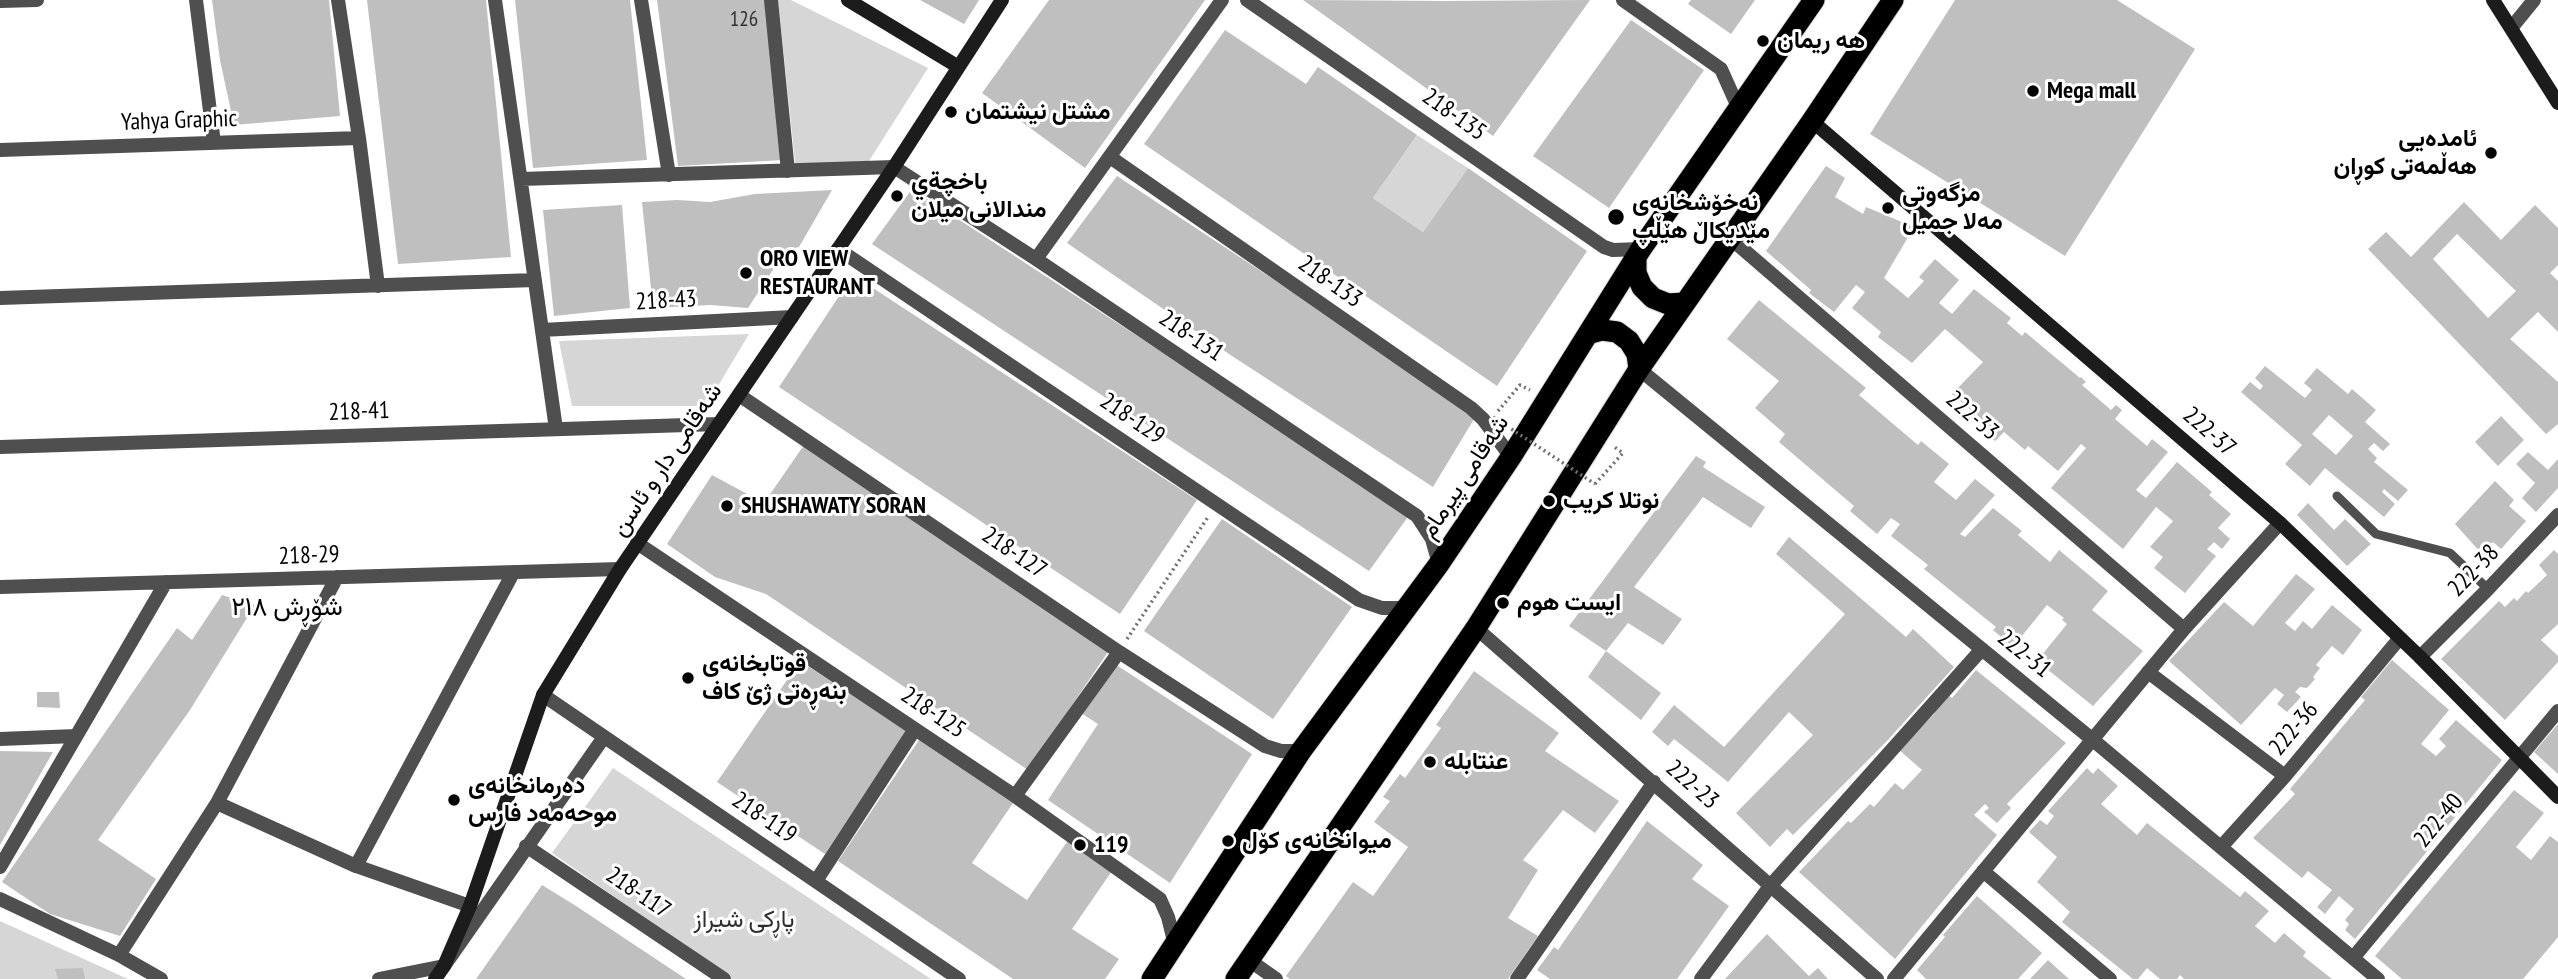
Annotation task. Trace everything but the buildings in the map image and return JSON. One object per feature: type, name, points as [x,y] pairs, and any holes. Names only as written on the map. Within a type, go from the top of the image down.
[{"type":"highway","name":"شەقامی پیرمام","points":[[1152,979],[1301,751],[1439,564],[1511,457],[1639,253],[1814,0]]},
{"type":"highway","points":[[1236,979],[1476,628],[1639,369],[1893,0]]},
{"type":"highway","points":[[1639,253],[1636,273],[1642,287],[1653,298],[1668,304],[1684,303]]},
{"type":"highway","points":[[1588,334],[1602,330],[1617,332],[1629,341],[1637,354],[1639,369]]},
{"type":"street","points":[[0,1],[37,0]]},
{"type":"street","points":[[196,0],[214,143]]},
{"type":"street","points":[[338,0],[378,286]]},
{"type":"street","points":[[495,0],[556,429]]},
{"type":"street","points":[[641,0],[669,175]]},
{"type":"street","points":[[771,0],[788,171]]},
{"type":"street","points":[[848,0],[957,66]]},
{"type":"street","name":"شەقامی دار و ئاسن","points":[[435,979],[444,966],[470,906],[543,695],[637,543],[894,167],[1002,0]]},
{"type":"street","points":[[1036,259],[1222,0]]},
{"type":"street","name":"218-135","points":[[1247,0],[1604,247],[1639,253]]},
{"type":"street","points":[[1623,0],[1721,69],[1738,107]]},
{"type":"street","points":[[2493,0],[2558,103]]},
{"type":"street","points":[[2512,27],[2535,0]]},
{"type":"street","name":"222-37","points":[[1812,121],[2280,523],[2420,657],[2558,797]]},
{"type":"street","name":"Yahya Graphic","points":[[0,150],[359,138]]},
{"type":"street","name":"218-133","points":[[1110,157],[1471,408],[1483,419],[1511,457]]},
{"type":"street","points":[[521,179],[894,167]]},
{"type":"street","name":"218-131","points":[[894,167],[1036,259],[1417,516],[1432,539],[1439,564]]},
{"type":"street","name":"222-33","points":[[1730,238],[2184,629]]},
{"type":"street","name":"218-129","points":[[838,249],[1359,600],[1382,608],[1407,608]]},
{"type":"street","points":[[0,298],[536,281]]},
{"type":"street","name":"218-43","points":[[542,330],[792,317]]},
{"type":"street","name":"222-31","points":[[1639,369],[2093,740],[2378,979]]},
{"type":"street","name":"218-127","points":[[739,395],[1119,652],[1265,746],[1281,751],[1301,751]]},
{"type":"street","name":"218-41","points":[[0,447],[719,424]]},
{"type":"street","name":"222-38","points":[[2420,657],[2558,515]]},
{"type":"street","points":[[1894,979],[2184,629],[2280,523]]},
{"type":"street","name":"218-125","points":[[637,543],[1015,796],[1160,899],[1175,945]]},
{"type":"street","name":"218-29","points":[[0,587],[620,569]]},
{"type":"street","points":[[356,866],[513,573]]},
{"type":"street","points":[[119,955],[216,803],[337,578]]},
{"type":"street","points":[[0,867],[166,582]]},
{"type":"street","name":"222-23","points":[[1476,628],[1877,979]]},
{"type":"street","name":"222-36","points":[[2221,847],[2285,776],[2399,639]]},
{"type":"street","points":[[1701,979],[1771,885],[1982,649]]},
{"type":"street","points":[[1015,796],[1119,652]]},
{"type":"street","points":[[2148,672],[2285,776]]},
{"type":"street","name":"218-119","points":[[543,695],[959,979]]},
{"type":"street","name":"222-40","points":[[2353,958],[2558,711]]},
{"type":"street","points":[[816,881],[915,729]]},
{"type":"street","points":[[0,739],[76,736]]},
{"type":"street","points":[[379,979],[444,966],[604,737]]},
{"type":"street","points":[[1517,979],[1654,782]]},
{"type":"street","points":[[216,803],[356,866],[470,906]]},
{"type":"street","name":"218-117","points":[[526,846],[724,979]]},
{"type":"street","points":[[1983,871],[2110,979]]},
{"type":"street","points":[[0,899],[119,955],[161,979]]},
{"type":"street","points":[[1250,960],[1276,979]]},
{"type":"lane","points":[[2337,496],[2376,534],[2450,553],[2488,589]]},
{"type":"path","points":[[1520,385],[1493,417],[1595,484],[1623,453]]},
{"type":"path","points":[[1119,652],[1217,504]]},
{"type":"green space","points":[[778,0],[791,0],[928,68],[869,161],[796,171]]},
{"type":"green space","points":[[1417,135],[1468,168],[1423,232],[1373,198]]},
{"type":"green space","points":[[749,334],[706,406],[572,406],[559,341]]},
{"type":"green space","name":"پاڕکی شیراز","points":[[613,768],[931,979],[732,979],[552,853]]},
{"type":"green space","points":[[0,921],[128,979],[0,979]]},
{"type":"place","name":"هه ريمان","points":[[1763,41]]},
{"type":"place","name":"Mega mall","points":[[2033,91]]},
{"type":"place","name":"مشتل نيشتمان","points":[[951,112]]},
{"type":"place","name":"ئامدەیی هەڵمەتی کوڕان","points":[[2491,153]]},
{"type":"place","name":"باخچةي مندالانى ميلان","points":[[897,196]]},
{"type":"place","name":"مزگەوتی مەلا جمیل","points":[[1888,208]]},
{"type":"place","name":"نەخۆشخانەی مێدیکاڵ هێڵپ","points":[[1616,217]]},
{"type":"place","name":"ORO VIEW RESTAURANT","points":[[746,273]]},
{"type":"place","name":"نوتلا كريب","points":[[1549,501]]},
{"type":"place","name":"SHUSHAWATY SORAN","points":[[727,506]]},
{"type":"place","name":"ايست هوم","points":[[1503,603]]},
{"type":"place","name":"قوتابخانەی بنەڕەتی ژێ کاف","points":[[688,678]]},
{"type":"place","name":"عنتابله","points":[[1430,762]]},
{"type":"place","name":"دەرمانخانەی موحەمەد فارس","points":[[454,800]]},
{"type":"place","name":"میوانخانەی کۆل","points":[[1228,841]]},
{"type":"place","name":"119","points":[[1080,845]]},
{"type":"district","name":"شۆڕش ٢١٨","points":[[287,608]]}]
